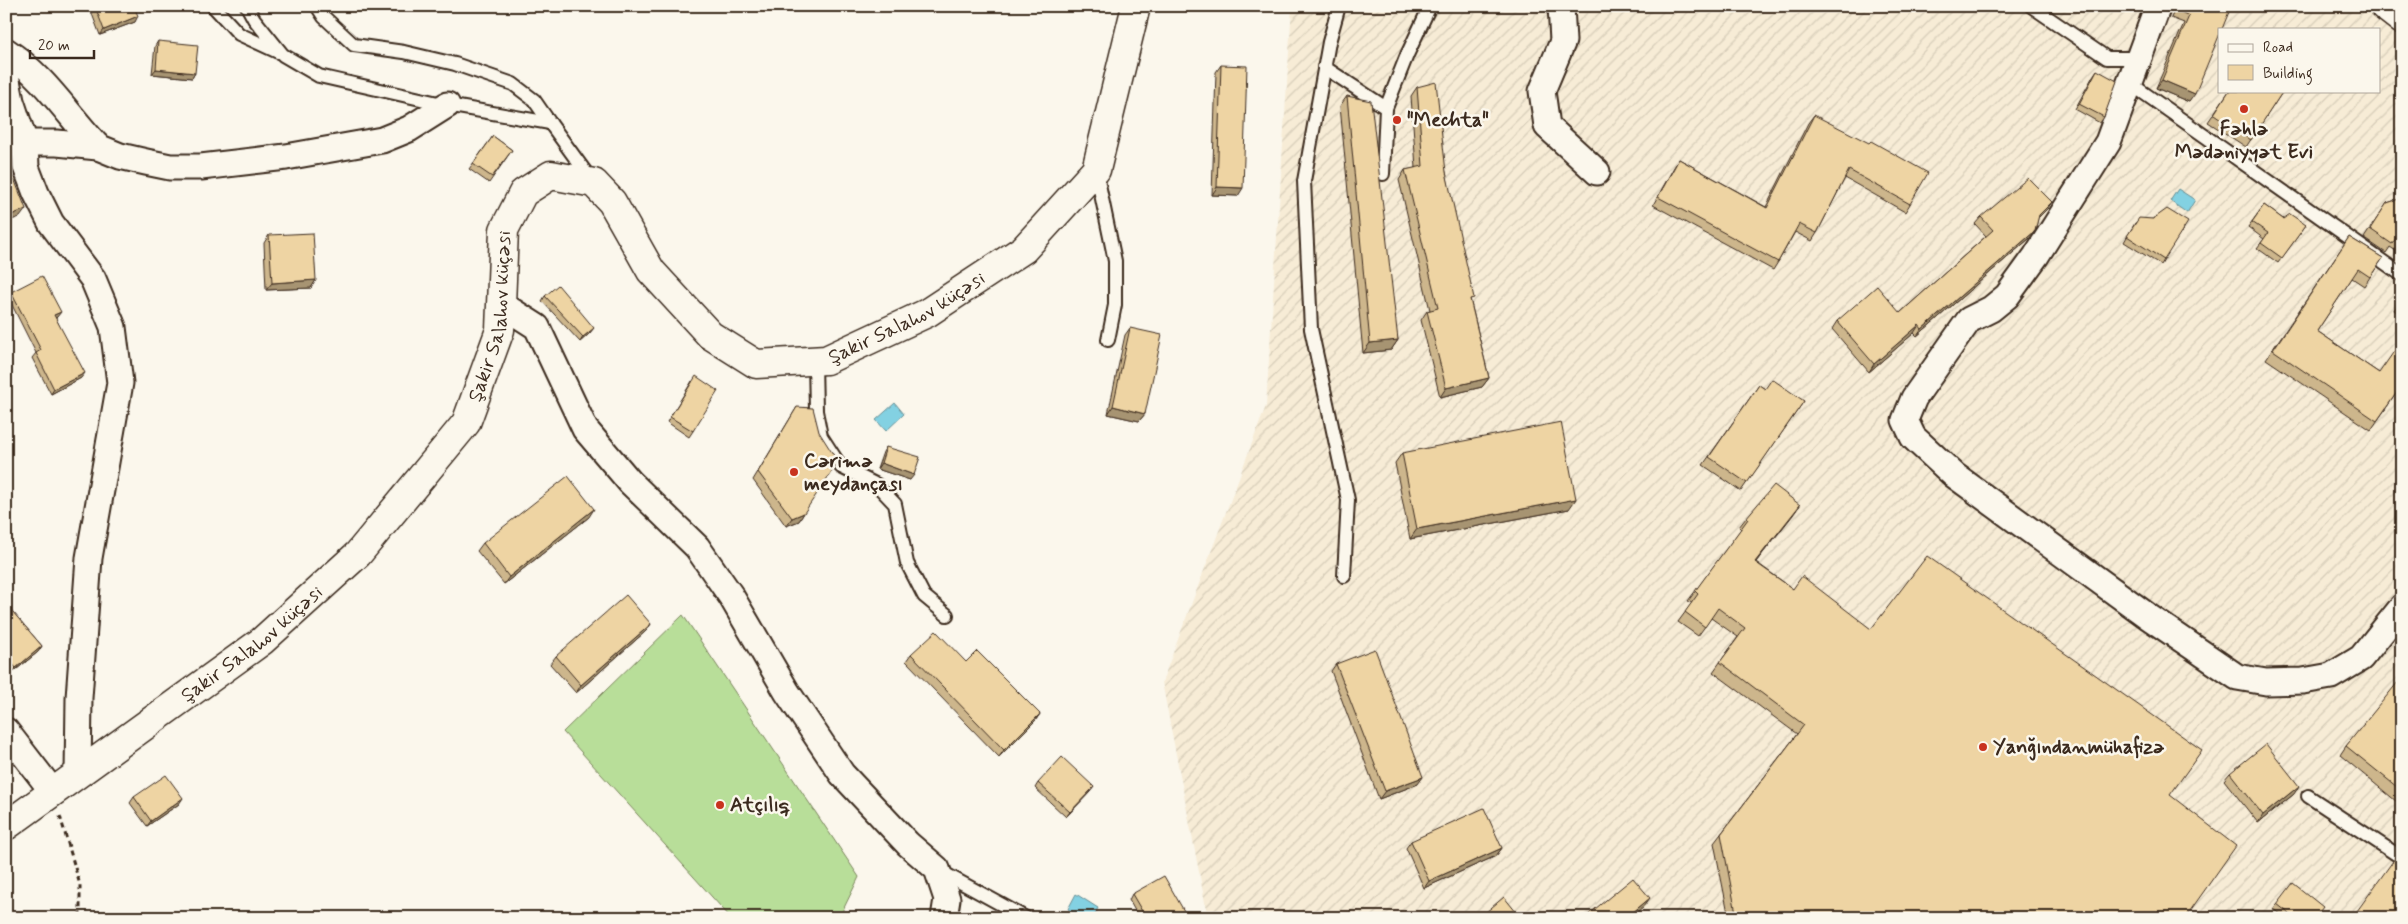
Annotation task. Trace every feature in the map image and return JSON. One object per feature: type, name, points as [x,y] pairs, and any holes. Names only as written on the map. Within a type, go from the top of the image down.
[{"type":"street","name":"Şakir Salahov küçəsi","points":[[6,826],[262,642],[358,554],[466,423],[500,330],[504,230],[523,193],[552,175],[594,183],[612,202],[651,271],[710,335],[756,364],[826,360],[927,313],[1024,249],[1096,170],[1136,6]]},
{"type":"street","points":[[1561,6],[1563,41],[1542,91],[1547,126],[1597,172]]},
{"type":"street","points":[[2158,6],[2141,58],[2108,142],[2036,256],[2007,296],[1991,308],[1969,320],[1914,398],[1904,420],[1913,437],[1954,475],[2149,617],[2237,677],[2266,682],[2284,682],[2331,676],[2361,658],[2402,607]]},
{"type":"street","points":[[2384,6],[2402,20]]},
{"type":"street","points":[[6,51],[21,61],[58,99],[98,147]]},
{"type":"street","points":[[6,75],[11,101],[25,143],[26,167],[36,194],[51,223],[92,279],[114,327],[120,383],[89,558],[79,698],[78,774]]},
{"type":"street","points":[[25,143],[57,143],[98,147],[120,156],[170,167],[201,167],[286,157],[382,140],[409,129],[447,105]]},
{"type":"street","points":[[501,304],[537,327],[585,429],[630,482],[698,546],[731,596],[787,692],[842,774],[908,844],[937,869],[947,899],[944,918]]},
{"type":"street","points":[[6,731],[53,792]]},
{"type":"lane","points":[[213,6],[239,34],[283,54],[319,76],[447,105],[550,123]]},
{"type":"lane","points":[[247,6],[283,54]]},
{"type":"lane","points":[[318,6],[324,17],[354,44],[438,60],[513,84],[534,100],[594,183]]},
{"type":"lane","points":[[1339,6],[1324,67],[1304,181],[1310,329],[1348,500],[1344,576]]},
{"type":"lane","points":[[1383,174],[1386,108],[1406,55],[1430,6]]},
{"type":"lane","points":[[2031,6],[2107,58],[2126,60],[2141,58]]},
{"type":"lane","points":[[1324,67],[1386,108]]},
{"type":"lane","points":[[2131,84],[2402,275]]},
{"type":"lane","points":[[1096,170],[1115,261],[1115,305],[1108,340]]},
{"type":"lane","points":[[815,361],[816,411],[821,436],[841,467],[877,485],[895,504],[907,563],[924,596],[948,614]]},
{"type":"lane","points":[[2308,796],[2402,858]]},
{"type":"lane","points":[[937,869],[1026,918]]},
{"type":"path","points":[[53,792],[80,885],[80,918]]},
{"type":"shaded area","points":[[1292,6],[2402,6],[2402,918],[1208,918],[1162,682],[1266,406]]},
{"type":"green space","name":"Atçılıq","points":[[683,615],[859,877],[839,918],[731,918],[563,732]]},
{"type":"water","points":[[2178,189],[2195,200],[2187,213],[2170,201]]},
{"type":"water","points":[[895,403],[904,414],[886,431],[876,420]]},
{"type":"water","points":[[1076,894],[1098,908],[1093,918],[1082,918],[1068,909]]},
{"type":"building","points":[[95,6],[134,6],[138,16],[104,30]]},
{"type":"building","points":[[2178,6],[2231,7],[2222,28],[2218,28],[2218,38],[2195,94],[2162,80],[2189,16],[2177,10]]},
{"type":"building","points":[[158,41],[198,45],[195,73],[156,69]]},
{"type":"building","points":[[1221,65],[1247,66],[1243,188],[1217,187]]},
{"type":"building","points":[[2097,70],[2117,81],[2104,117],[2079,104]]},
{"type":"building","points":[[1436,82],[1446,172],[1474,298],[1470,299],[1489,378],[1446,388],[1427,311],[1438,308],[1405,170],[1423,166],[1417,87]]},
{"type":"building","name":"Fəhlə Mədəniyyət Evi","points":[[2228,92],[2282,92],[2251,140],[2214,114]]},
{"type":"building","points":[[1347,96],[1371,101],[1398,340],[1370,343]]},
{"type":"building","points":[[1814,115],[1869,143],[1871,141],[1928,173],[1910,204],[1849,170],[1817,233],[1799,224],[1778,262],[1658,197],[1679,159],[1767,208]]},
{"type":"building","points":[[493,136],[512,150],[492,177],[473,164]]},
{"type":"building","points":[[11,171],[26,209],[6,217],[6,173]]},
{"type":"building","points":[[2028,178],[2052,202],[2039,215],[2035,231],[1922,329],[1919,325],[1874,364],[1837,321],[1877,286],[1900,313],[1993,230],[1981,217]]},
{"type":"building","points":[[2402,198],[2402,241],[2397,237],[2392,244],[2370,229],[2387,203]]},
{"type":"building","points":[[2264,205],[2283,219],[2290,214],[2306,225],[2282,258],[2261,243],[2268,233],[2252,222]]},
{"type":"building","points":[[2167,209],[2188,222],[2164,260],[2127,236],[2139,218],[2153,219]]},
{"type":"building","points":[[313,233],[316,280],[272,283],[269,235]]},
{"type":"building","points":[[2349,237],[2383,258],[2370,277],[2358,269],[2317,331],[2379,373],[2402,340],[2402,385],[2377,421],[2273,350]]},
{"type":"building","points":[[42,276],[61,312],[54,315],[85,373],[54,389],[36,353],[41,350],[11,292]]},
{"type":"building","points":[[558,285],[594,328],[583,337],[545,296]]},
{"type":"building","points":[[1130,328],[1162,335],[1145,414],[1113,406]]},
{"type":"building","points":[[696,376],[718,391],[693,431],[670,417]]},
{"type":"building","points":[[1772,379],[1804,401],[1747,483],[1709,457],[1759,385],[1765,389]]},
{"type":"building","name":"Cərimə meydançası","points":[[797,407],[813,408],[819,432],[838,462],[804,513],[792,518],[758,472]]},
{"type":"building","points":[[1561,422],[1576,499],[1417,529],[1402,453]]},
{"type":"building","points":[[886,447],[920,457],[914,475],[881,463]]},
{"type":"building","points":[[568,476],[594,509],[509,577],[483,543]]},
{"type":"building","name":"Yanğındanmühafizə","points":[[1774,485],[1800,505],[1755,562],[1793,589],[1802,576],[1871,629],[1927,556],[2202,750],[2170,795],[2236,846],[2185,918],[1737,918],[1721,834],[1804,725],[1720,662],[1745,628],[1718,608],[1705,627],[1685,612],[1698,594],[1695,591],[1748,519],[1746,518]]},
{"type":"building","points":[[626,595],[651,624],[581,685],[556,656]]},
{"type":"building","points":[[6,604],[42,646],[16,668],[6,656]]},
{"type":"building","points":[[936,631],[966,662],[977,651],[1040,714],[1004,750],[911,654]]},
{"type":"building","points":[[1375,649],[1423,777],[1385,791],[1336,664]]},
{"type":"building","points":[[2398,682],[2402,685],[2402,791],[2346,746]]},
{"type":"building","points":[[2266,744],[2299,786],[2263,815],[2230,773]]},
{"type":"building","points":[[1062,757],[1094,787],[1070,812],[1038,783]]},
{"type":"building","points":[[166,775],[183,798],[151,821],[134,797]]},
{"type":"building","points":[[1484,808],[1502,848],[1429,881],[1411,841]]},
{"type":"building","points":[[2398,854],[2402,857],[2402,912],[2398,918],[2352,918]]},
{"type":"building","points":[[1164,876],[1184,911],[1172,918],[1146,918],[1132,894]]},
{"type":"building","points":[[1633,878],[1650,898],[1626,918],[1584,918]]},
{"type":"building","points":[[2293,883],[2323,907],[2315,918],[2295,918],[2277,904]]},
{"type":"building","points":[[1504,897],[1521,918],[1479,918]]},
{"type":"place","name":"Fəhlə Mədəniyyət Evi","points":[[2244,109]]},
{"type":"place","name":"\"Mechta\"","points":[[1397,120]]},
{"type":"place","name":"Cərimə meydançası","points":[[794,472]]},
{"type":"place","name":"Yanğındanmühafizə","points":[[1983,747]]},
{"type":"place","name":"Atçılıq","points":[[720,805]]}]
